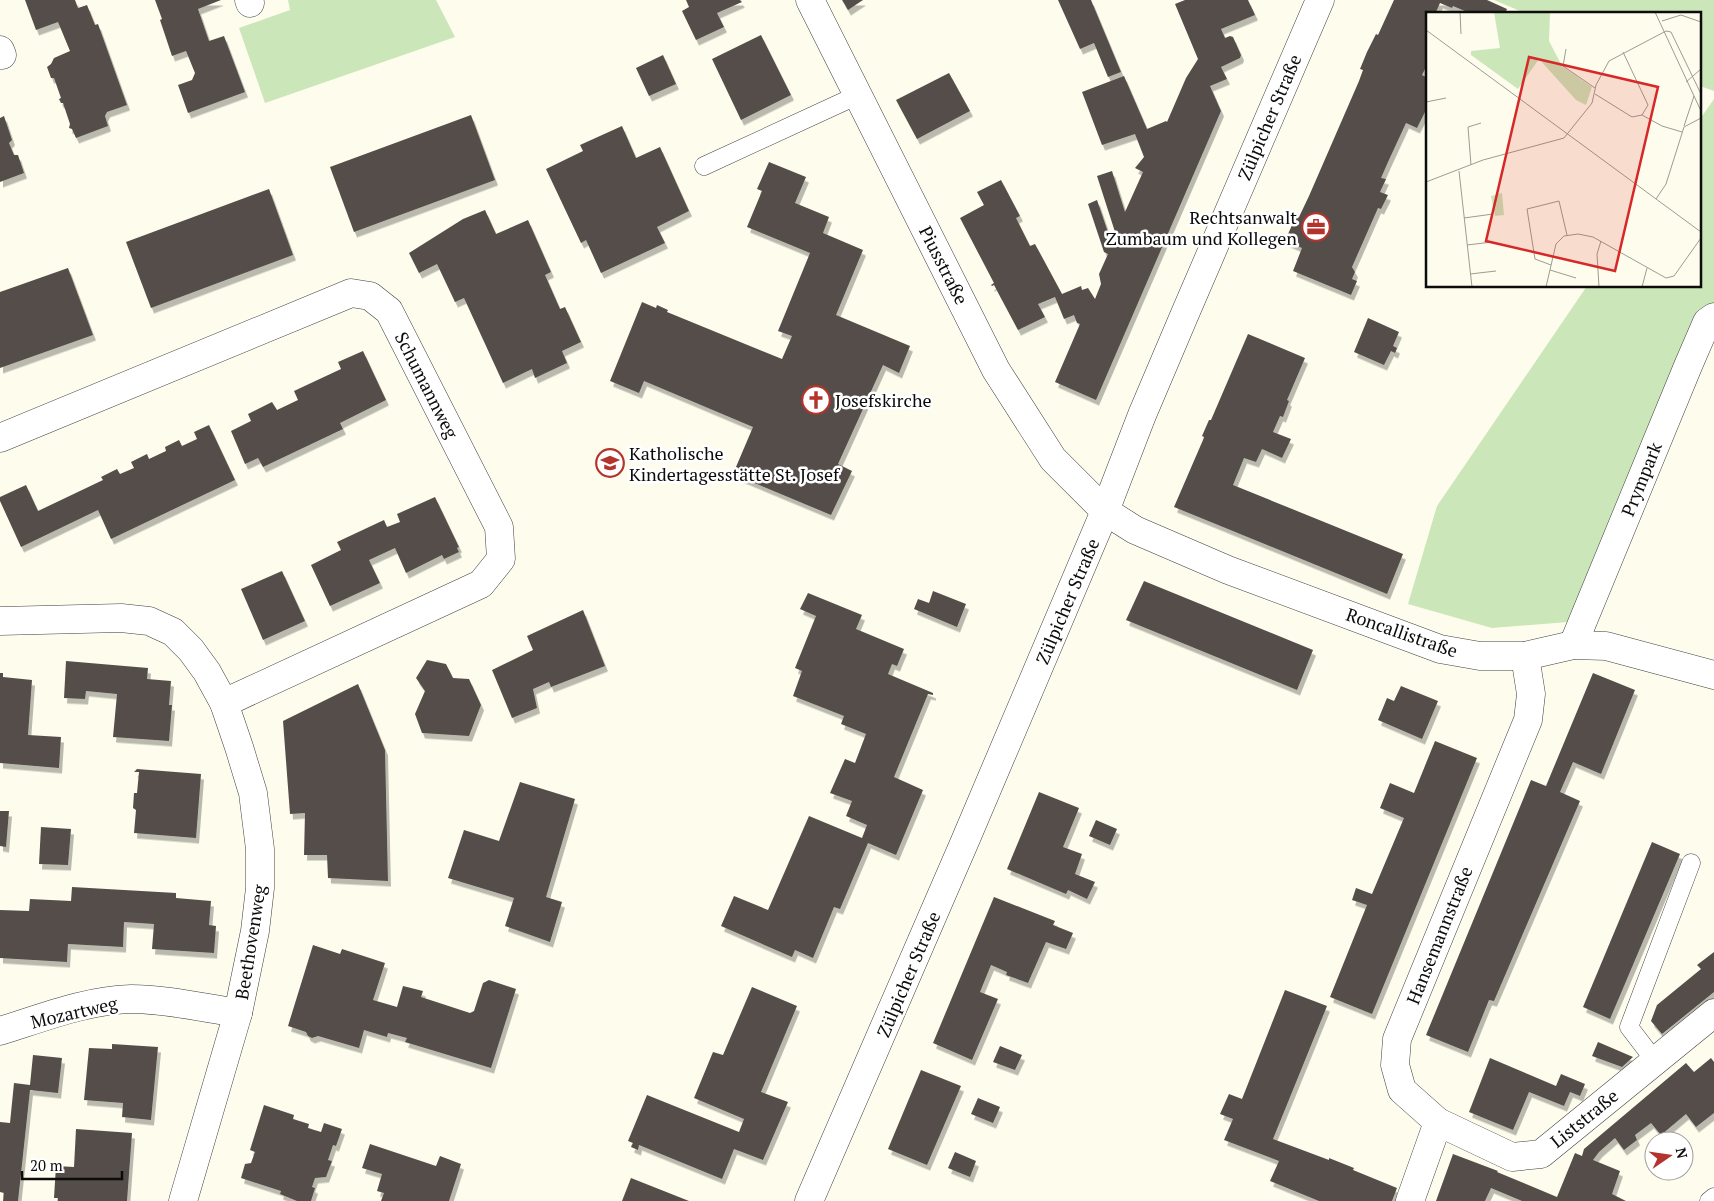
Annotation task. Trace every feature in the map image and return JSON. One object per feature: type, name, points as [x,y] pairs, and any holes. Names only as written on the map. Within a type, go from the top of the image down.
[{"type":"street","name":"Piusstraße","points":[[810,0],[996,370],[1053,459],[1105,511]]},
{"type":"street","name":"Zülpicher Straße","points":[[809,1201],[965,841],[1105,511],[1142,415],[1320,0]]},
{"type":"street","name":"Schumannweg","points":[[0,438],[351,293],[370,296],[390,311],[499,527],[502,559],[482,584],[224,703]]},
{"type":"street","name":"Prympark","points":[[1573,645],[1707,322],[1714,317]]},
{"type":"street","name":"Roncallistraße","points":[[1105,511],[1135,530],[1228,570],[1440,649],[1480,656],[1526,656],[1573,645],[1606,646],[1714,675]]},
{"type":"street","name":"Beethovenweg","points":[[0,621],[121,618],[149,621],[173,632],[192,650],[224,703],[253,793],[260,849],[260,888],[255,931],[238,1013],[183,1201]]},
{"type":"street","name":"Hansemannstraße","points":[[1438,1122],[1402,1090],[1395,1065],[1396,1039],[1528,720],[1531,694],[1526,656]]},
{"type":"street","name":"Mozartweg","points":[[0,1031],[69,1010],[108,1001],[132,999],[238,1013]]},
{"type":"street","name":"Liststraße","points":[[1438,1122],[1512,1157],[1541,1154],[1714,1013]]},
{"type":"street","points":[[1410,1201],[1438,1122]]},
{"type":"lane","points":[[704,166],[858,96]]},
{"type":"lane","points":[[1656,1060],[1629,1026],[1692,863]]},
{"type":"lane","points":[[1709,1201],[1714,1197]]},
{"type":"green space","points":[[288,0],[436,0],[455,37],[265,103],[239,28],[290,10]]},
{"type":"green space","points":[[1494,0],[1714,0],[1714,91],[1702,87],[1702,12],[1522,12]]},
{"type":"green space","points":[[1714,99],[1714,303],[1703,312],[1580,621],[1492,628],[1408,604],[1437,506],[1586,288],[1702,288],[1702,116]]},
{"type":"building","points":[[25,0],[75,0],[78,8],[87,5],[95,25],[98,24],[127,105],[107,112],[105,116],[108,126],[76,138],[72,129],[69,128],[70,124],[63,103],[59,99],[61,98],[54,78],[51,78],[47,67],[54,58],[70,51],[58,22],[36,30]]},
{"type":"building","points":[[155,0],[221,0],[198,9],[209,41],[224,36],[245,92],[188,113],[178,85],[192,80],[195,73],[186,51],[172,56]]},
{"type":"building","points":[[686,0],[740,0],[742,2],[717,13],[724,27],[696,40],[682,11],[689,7]]},
{"type":"building","points":[[842,0],[863,0],[848,10]]},
{"type":"building","points":[[1058,0],[1091,0],[1121,72],[1108,77],[1094,43],[1080,49]]},
{"type":"building","points":[[1185,0],[1248,0],[1255,15],[1221,29],[1225,38],[1233,37],[1241,55],[1240,58],[1221,67],[1227,79],[1210,86],[1221,111],[1096,400],[1055,382],[1080,324],[1077,323],[1074,315],[1064,319],[1055,297],[1038,304],[1045,317],[1018,330],[994,285],[991,285],[994,283],[960,218],[984,205],[977,192],[1001,180],[1020,216],[1016,218],[1030,246],[1035,244],[1062,294],[1081,286],[1082,290],[1088,288],[1095,299],[1101,284],[1099,274],[1108,254],[1104,252],[1088,204],[1097,200],[1112,244],[1116,235],[1097,176],[1112,171],[1125,212],[1143,172],[1135,168],[1144,157],[1135,134],[1102,145],[1082,92],[1124,76],[1147,129],[1167,122],[1186,78],[1198,59],[1175,4]]},
{"type":"building","points":[[1394,0],[1487,0],[1507,9],[1506,12],[1467,12],[1440,3],[1436,12],[1426,12],[1426,67],[1422,75],[1426,77],[1426,110],[1417,128],[1406,123],[1381,178],[1386,179],[1380,192],[1388,195],[1381,209],[1378,208],[1352,267],[1355,272],[1352,279],[1357,281],[1351,295],[1293,271],[1302,248],[1285,241],[1296,216],[1299,217],[1309,196],[1359,81],[1363,70],[1360,69],[1367,52],[1376,34],[1378,35]]},
{"type":"building","points":[[761,35],[791,95],[741,120],[712,59]]},
{"type":"building","points":[[663,55],[676,84],[649,96],[636,68]]},
{"type":"building","points":[[949,73],[970,111],[917,139],[896,100]]},
{"type":"building","points":[[471,115],[495,180],[354,232],[330,167]]},
{"type":"building","points":[[4,116],[12,140],[9,143],[14,155],[18,155],[24,173],[0,182],[0,118]]},
{"type":"building","points":[[622,126],[636,158],[660,147],[689,211],[657,227],[665,243],[601,273],[586,240],[581,243],[546,169],[583,151],[580,145]]},
{"type":"building","points":[[769,162],[806,177],[795,203],[829,217],[823,233],[863,250],[836,315],[910,346],[899,373],[883,365],[838,464],[852,471],[831,515],[733,474],[753,427],[644,381],[639,393],[610,381],[642,302],[656,308],[657,305],[668,310],[667,312],[782,359],[792,336],[778,331],[810,253],[747,227],[762,191],[757,189]]},
{"type":"building","points":[[269,189],[293,255],[151,308],[126,242]]},
{"type":"building","points":[[485,210],[496,234],[528,220],[551,272],[545,275],[560,309],[565,307],[581,342],[562,351],[567,363],[535,378],[532,369],[503,383],[464,298],[455,302],[437,264],[419,273],[409,253],[463,219]]},
{"type":"building","points":[[68,268],[93,335],[0,368],[0,292]]},
{"type":"building","points":[[1368,318],[1399,332],[1393,346],[1397,348],[1395,353],[1391,351],[1384,365],[1354,352]]},
{"type":"building","points":[[1248,334],[1305,358],[1287,400],[1289,401],[1283,417],[1280,416],[1273,432],[1291,439],[1282,458],[1262,449],[1256,462],[1244,458],[1233,485],[1403,554],[1387,594],[1174,507],[1203,440],[1204,437],[1202,436],[1209,420],[1211,420]]},
{"type":"building","points":[[363,351],[386,400],[340,423],[343,429],[263,467],[258,458],[245,464],[231,431],[251,421],[248,414],[272,402],[277,410],[298,400],[294,391],[341,369],[338,362]]},
{"type":"building","points":[[209,425],[235,480],[111,539],[98,510],[21,547],[0,501],[0,497],[26,485],[38,511],[103,480],[101,477],[117,469],[120,474],[134,468],[131,462],[147,454],[149,459],[166,451],[165,447],[179,440],[182,446],[197,439],[194,432]]},
{"type":"building","points":[[435,497],[459,547],[457,548],[459,552],[444,559],[442,555],[406,573],[395,548],[369,560],[380,583],[330,606],[311,565],[341,550],[337,542],[384,520],[387,527],[400,522],[397,514]]},
{"type":"building","points":[[282,571],[305,621],[263,640],[241,589]]},
{"type":"building","points":[[1144,581],[1313,650],[1297,690],[1126,620]]},
{"type":"building","points":[[933,591],[966,604],[957,627],[914,609],[918,599],[929,603]]},
{"type":"building","points":[[808,593],[862,615],[856,629],[904,649],[897,666],[892,664],[888,674],[933,693],[933,695],[928,694],[894,777],[923,790],[896,855],[868,843],[840,909],[834,907],[813,958],[795,950],[792,957],[721,926],[734,896],[768,910],[809,816],[862,838],[867,825],[846,816],[852,801],[830,793],[845,759],[855,763],[866,734],[841,724],[844,716],[793,696],[802,671],[795,668],[816,616],[800,609]]},
{"type":"building","points":[[583,610],[605,666],[551,687],[549,682],[533,689],[537,708],[512,718],[492,670],[533,650],[527,636]]},
{"type":"building","points":[[427,660],[446,664],[453,678],[469,679],[481,705],[469,736],[422,733],[415,714],[425,691],[416,678]]},
{"type":"building","points":[[66,661],[148,668],[147,679],[171,681],[169,705],[172,705],[169,741],[113,737],[117,694],[86,691],[85,699],[64,698]]},
{"type":"building","points":[[0,673],[3,673],[3,677],[32,680],[28,735],[61,737],[59,768],[0,763]]},
{"type":"building","points":[[1593,673],[1635,690],[1601,774],[1573,762],[1560,792],[1580,801],[1494,1001],[1489,1000],[1468,1052],[1426,1035],[1531,780],[1546,786]]},
{"type":"building","points":[[358,684],[385,750],[388,881],[328,878],[327,855],[304,855],[305,813],[290,814],[283,721]]},
{"type":"building","points":[[1401,686],[1438,701],[1422,739],[1378,720],[1387,698],[1394,701]]},
{"type":"building","points":[[1435,741],[1477,758],[1372,1014],[1330,997],[1367,905],[1352,900],[1356,888],[1372,894],[1404,818],[1380,808],[1390,783],[1414,793]]},
{"type":"building","points":[[137,769],[201,774],[196,838],[134,833],[136,810],[133,808],[134,793],[137,793],[139,772],[134,772]]},
{"type":"building","points":[[520,782],[575,799],[546,897],[562,902],[550,942],[505,926],[514,898],[448,878],[464,830],[499,841]]},
{"type":"building","points":[[1039,792],[1079,808],[1063,847],[1082,854],[1075,874],[1095,882],[1087,899],[1068,890],[1066,894],[1007,869]]},
{"type":"building","points":[[0,811],[9,811],[6,847],[0,846]]},
{"type":"building","points":[[1096,820],[1117,829],[1110,845],[1089,836]]},
{"type":"building","points":[[41,827],[71,829],[68,865],[39,864]]},
{"type":"building","points":[[1652,842],[1680,854],[1610,1019],[1583,1007]]},
{"type":"building","points":[[72,887],[176,893],[176,898],[211,901],[209,925],[216,926],[214,953],[152,949],[154,924],[124,922],[123,947],[68,944],[67,962],[0,958],[0,910],[29,911],[30,899],[71,901]]},
{"type":"building","points":[[994,897],[1055,921],[1053,925],[1073,933],[1066,949],[1046,942],[1028,983],[1006,975],[1007,972],[991,965],[980,992],[998,999],[972,1060],[933,1043]]},
{"type":"building","points":[[313,945],[340,954],[342,949],[385,963],[373,1000],[397,1007],[403,986],[423,991],[421,997],[470,1013],[474,1011],[483,983],[489,980],[516,989],[491,1068],[405,1042],[407,1038],[388,1033],[387,1037],[364,1030],[359,1048],[318,1036],[312,1038],[306,1032],[288,1026]]},
{"type":"building","points":[[1714,952],[1714,992],[1662,1034],[1651,1021],[1657,1005],[1701,969],[1697,965]]},
{"type":"building","points":[[752,987],[797,1006],[761,1092],[788,1102],[763,1160],[734,1149],[722,1179],[639,1145],[638,1150],[631,1147],[633,1143],[628,1141],[647,1095],[739,1132],[744,1119],[694,1098],[713,1052],[723,1055]]},
{"type":"building","points":[[1285,990],[1327,1006],[1273,1139],[1329,1160],[1329,1158],[1397,1188],[1392,1201],[1319,1201],[1270,1181],[1279,1161],[1224,1140],[1233,1119],[1220,1114],[1229,1094],[1242,1099]]},
{"type":"building","points":[[1598,1042],[1633,1057],[1622,1067],[1592,1056]]},
{"type":"building","points":[[112,1044],[158,1047],[151,1120],[122,1117],[123,1103],[84,1100],[89,1048],[112,1049]]},
{"type":"building","points":[[1000,1046],[1022,1055],[1015,1070],[993,1062]]},
{"type":"building","points":[[33,1055],[62,1058],[58,1093],[30,1090],[18,1201],[3,1201],[4,1193],[0,1192],[0,1122],[10,1123],[14,1083],[30,1085]]},
{"type":"building","points":[[1490,1058],[1556,1086],[1561,1074],[1585,1084],[1580,1096],[1570,1092],[1564,1106],[1529,1092],[1513,1130],[1469,1112]]},
{"type":"building","points":[[1711,1058],[1714,1062],[1714,1113],[1696,1127],[1686,1114],[1666,1131],[1658,1131],[1651,1123],[1635,1135],[1637,1140],[1624,1150],[1615,1138],[1593,1160],[1620,1171],[1612,1194],[1626,1201],[1522,1201],[1491,1188],[1485,1201],[1436,1201],[1453,1154],[1557,1197],[1575,1153],[1582,1156],[1584,1149],[1686,1063],[1694,1072]]},
{"type":"building","points":[[921,1070],[961,1086],[927,1165],[888,1149]]},
{"type":"building","points":[[978,1098],[1000,1107],[993,1123],[971,1114]]},
{"type":"building","points":[[264,1105],[294,1115],[293,1119],[309,1124],[308,1128],[321,1132],[324,1123],[342,1129],[336,1146],[333,1145],[328,1160],[332,1161],[326,1177],[315,1178],[312,1187],[315,1188],[311,1201],[297,1201],[280,1194],[281,1191],[241,1178],[245,1164],[251,1163],[255,1152],[250,1150]]},
{"type":"building","points":[[76,1129],[132,1133],[127,1201],[58,1201],[58,1198],[54,1198],[56,1166],[74,1167]]},
{"type":"building","points":[[370,1144],[436,1166],[440,1156],[461,1164],[449,1201],[381,1201],[384,1193],[377,1191],[382,1174],[362,1168]]},
{"type":"building","points":[[955,1152],[976,1161],[970,1177],[948,1168]]},
{"type":"building","points":[[631,1178],[689,1201],[622,1201]]},
{"type":"place","name":"Rechtsanwalt Zumbaum und Kollegen","points":[[1316,227]]},
{"type":"place","name":"Josefskirche","points":[[816,400]]},
{"type":"place","name":"Katholische Kindertagesstätte St. Josef","points":[[610,463]]}]
